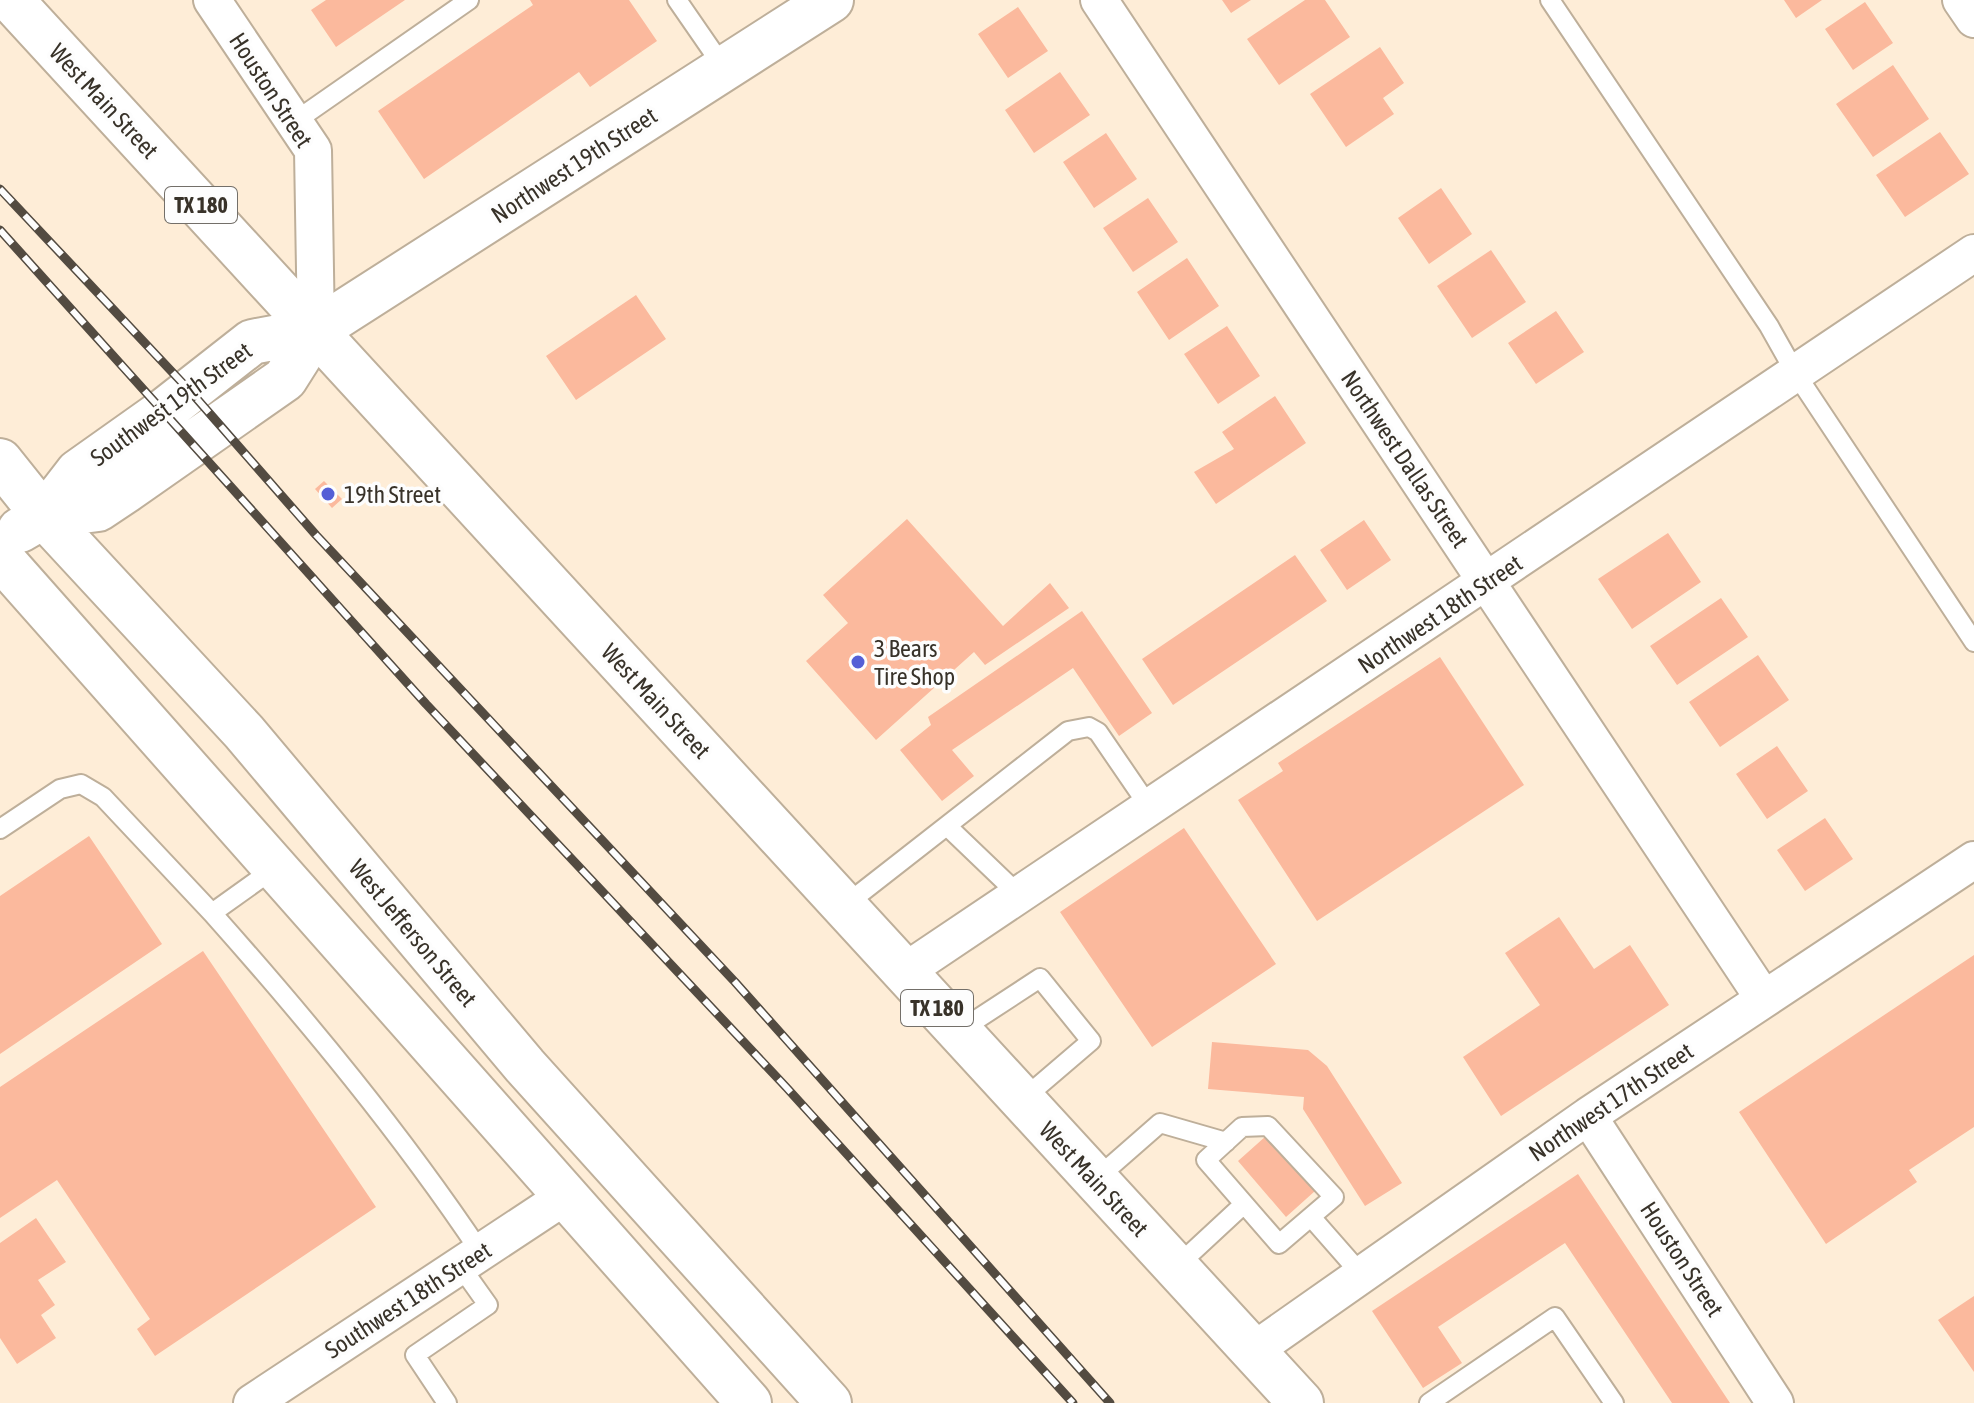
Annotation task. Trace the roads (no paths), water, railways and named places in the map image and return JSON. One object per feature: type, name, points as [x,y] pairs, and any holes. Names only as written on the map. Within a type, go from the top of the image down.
[{"type":"main road","name":"West Main Street","points":[[11,0],[1301,1403]]},
{"type":"main road","name":"Northwest 19th Street","points":[[316,330],[831,0]]},
{"type":"main road","name":"Southwest 19th Street","points":[[0,543],[44,516],[98,509],[125,491],[285,379],[316,330]]},
{"type":"main road","name":"West Jefferson Street","points":[[0,461],[44,516],[244,732],[525,1066],[829,1403]]},
{"type":"main road","points":[[0,557],[749,1403]]},
{"type":"street","name":"Houston Street","points":[[212,0],[313,150],[316,330]]},
{"type":"street","name":"Northwest Dallas Street","points":[[1099,0],[1764,999]]},
{"type":"street","points":[[1961,0],[1974,19]]},
{"type":"street","name":"Northwest 18th Street","points":[[904,972],[1974,253]]},
{"type":"street","name":"Northwest 17th Street","points":[[1253,1351],[1588,1116],[1974,860]]},
{"type":"street","name":"Houston Street","points":[[1588,1116],[1775,1403]]},
{"type":"street","name":"Southwest 18th Street","points":[[252,1403],[564,1197]]},
{"type":"lane","points":[[294,122],[469,0]]},
{"type":"lane","points":[[677,0],[724,68]]},
{"type":"lane","points":[[1550,0],[1769,326],[1796,374],[1974,642]]},
{"type":"lane","points":[[844,906],[1068,731],[1079,727],[1098,732],[1150,808]]},
{"type":"lane","points":[[0,829],[60,789],[81,784],[91,787],[212,913],[290,1001],[421,1163],[471,1260],[488,1305],[415,1355],[447,1403]]},
{"type":"lane","points":[[947,826],[1019,895]]},
{"type":"lane","points":[[212,913],[275,868]]},
{"type":"lane","points":[[959,1031],[1040,978],[1091,1041],[1022,1100]]},
{"type":"lane","points":[[1095,1179],[1160,1123],[1226,1142]]},
{"type":"lane","points":[[1268,1126],[1334,1197],[1279,1244],[1206,1160],[1226,1142],[1242,1127],[1268,1126]]},
{"type":"lane","points":[[1176,1267],[1244,1204]]},
{"type":"lane","points":[[1311,1217],[1361,1274]]},
{"type":"lane","points":[[1429,1403],[1555,1317],[1614,1403]]},
{"type":"railway","points":[[0,189],[190,391],[316,535],[735,982],[1110,1403]]},
{"type":"railway","points":[[0,230],[426,704],[786,1087],[1073,1403]]},
{"type":"place","name":"19th Street","points":[[328,494]]},
{"type":"place","name":"3 Bears Tire Shop","points":[[858,662]]}]
